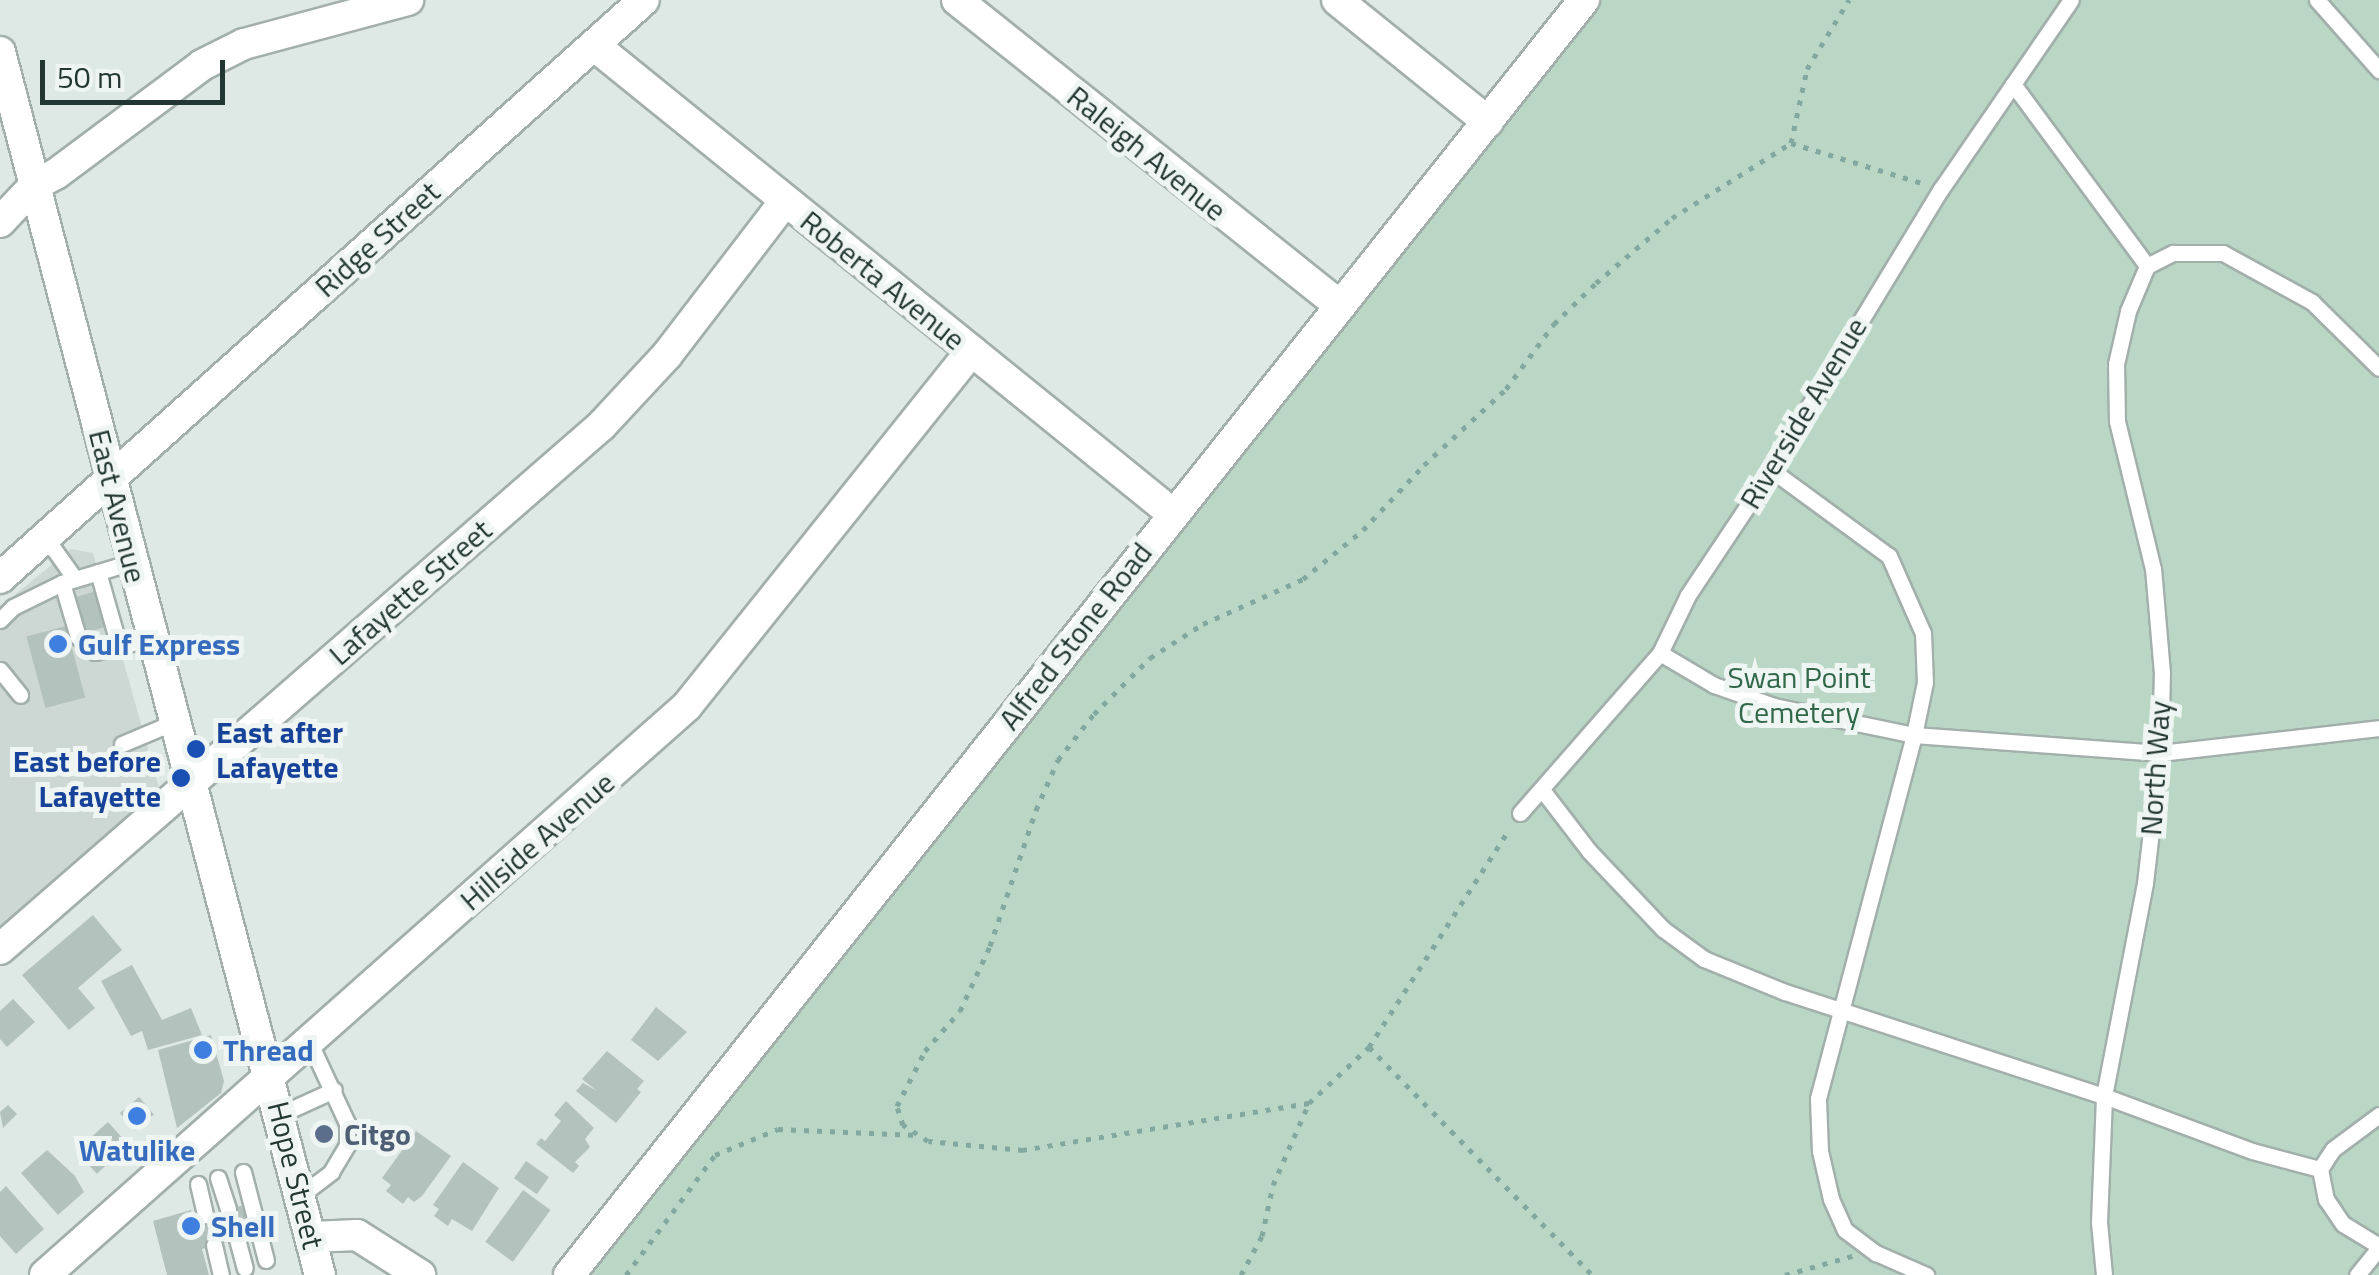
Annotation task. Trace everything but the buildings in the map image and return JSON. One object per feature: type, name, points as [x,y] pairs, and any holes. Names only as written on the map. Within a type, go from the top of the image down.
[{"type":"street","points":[[0,222],[35,185],[56,174],[202,66],[244,44],[408,0]]},
{"type":"street","name":"Ridge Street","points":[[0,578],[644,0]]},
{"type":"street","name":"Raleigh Avenue","points":[[956,0],[1339,305]]},
{"type":"street","points":[[1337,0],[1488,122]]},
{"type":"street","name":"Alfred Stone Road","points":[[569,1275],[1584,0]]},
{"type":"street","name":"Roberta Avenue","points":[[596,46],[1172,513]]},
{"type":"street","name":"East Avenue","points":[[0,52],[174,722],[271,1076]]},
{"type":"street","name":"Lafayette Street","points":[[0,949],[602,426],[667,355],[784,202]]},
{"type":"street","name":"Hillside Avenue","points":[[45,1275],[687,706],[971,351]]},
{"type":"street","name":"Hope Street","points":[[271,1076],[320,1275]]},
{"type":"street","points":[[312,1238],[356,1235],[420,1275]]},
{"type":"lane","name":"Riverside Avenue","points":[[1520,813],[1660,653],[1688,595],[1941,189],[2071,0]]},
{"type":"lane","points":[[2317,0],[2379,70]]},
{"type":"lane","points":[[2013,84],[2147,266],[2174,252],[2223,253],[2312,302],[2379,368]]},
{"type":"lane","name":"North Way","points":[[2104,1275],[2099,1222],[2104,1096],[2145,883],[2160,753],[2162,673],[2154,569],[2117,422],[2116,402],[2116,364],[2128,310],[2147,266]]},
{"type":"lane","points":[[1770,469],[1888,556],[1923,632],[1925,682],[1914,735],[1818,1099],[1820,1151],[1831,1199],[1844,1230],[1926,1275]]},
{"type":"lane","points":[[46,538],[68,581],[78,638],[94,652],[152,638]]},
{"type":"lane","points":[[0,620],[13,607],[68,581],[132,562]]},
{"type":"lane","points":[[98,572],[119,646]]},
{"type":"lane","points":[[1660,653],[1714,685],[1774,706],[1914,735],[2160,753],[2379,728]]},
{"type":"lane","points":[[0,670],[20,695]]},
{"type":"lane","points":[[122,744],[174,722]]},
{"type":"lane","points":[[1543,791],[1601,864],[1663,929],[1704,959],[1785,992],[1844,1008],[2252,1150],[2320,1168]]},
{"type":"lane","points":[[301,1196],[331,1172],[348,1146],[348,1123],[309,1041]]},
{"type":"lane","points":[[280,1114],[314,1108],[334,1090]]},
{"type":"lane","points":[[2356,1275],[2379,1247],[2344,1224],[2326,1199],[2320,1168],[2333,1150],[2379,1115]]},
{"type":"lane","points":[[325,1151],[331,1172]]},
{"type":"lane","points":[[243,1172],[266,1260]]},
{"type":"lane","points":[[218,1178],[228,1209]]},
{"type":"lane","points":[[198,1184],[206,1215]]},
{"type":"lane","points":[[237,1239],[244,1268]]},
{"type":"lane","points":[[214,1245],[221,1275]]},
{"type":"path","points":[[1309,1103],[1023,1150],[928,1140],[903,1125],[897,1106],[924,1051],[960,1011],[990,946],[1036,810],[1058,760],[1094,714],[1150,658],[1203,624],[1303,579],[1363,530],[1424,465],[1506,389],[1554,324],[1596,283],[1672,218],[1791,143],[1807,69],[1849,0]]},
{"type":"path","points":[[1791,143],[1941,189]]},
{"type":"path","points":[[1241,1275],[1262,1236],[1273,1185],[1309,1103],[1369,1048],[1520,813]]},
{"type":"path","points":[[1369,1048],[1592,1275]]},
{"type":"path","points":[[626,1275],[716,1155],[778,1128],[918,1135]]},
{"type":"path","points":[[1785,1275],[1852,1257],[1867,1246]]},
{"type":"shaded area","points":[[71,549],[93,553],[159,788],[0,928],[0,607]]},
{"type":"green space","name":"Swan Point Cemetery","points":[[1585,0],[2379,0],[2379,1275],[581,1275]]},
{"type":"place","name":"Gulf Express","points":[[58,644]]},
{"type":"place","name":"East after Lafayette","points":[[196,749]]},
{"type":"place","name":"East before Lafayette","points":[[181,778]]},
{"type":"place","name":"Thread","points":[[203,1050]]},
{"type":"place","name":"Watulike","points":[[137,1116]]},
{"type":"place","name":"Citgo","points":[[324,1134]]},
{"type":"place","name":"Shell","points":[[191,1226]]}]
